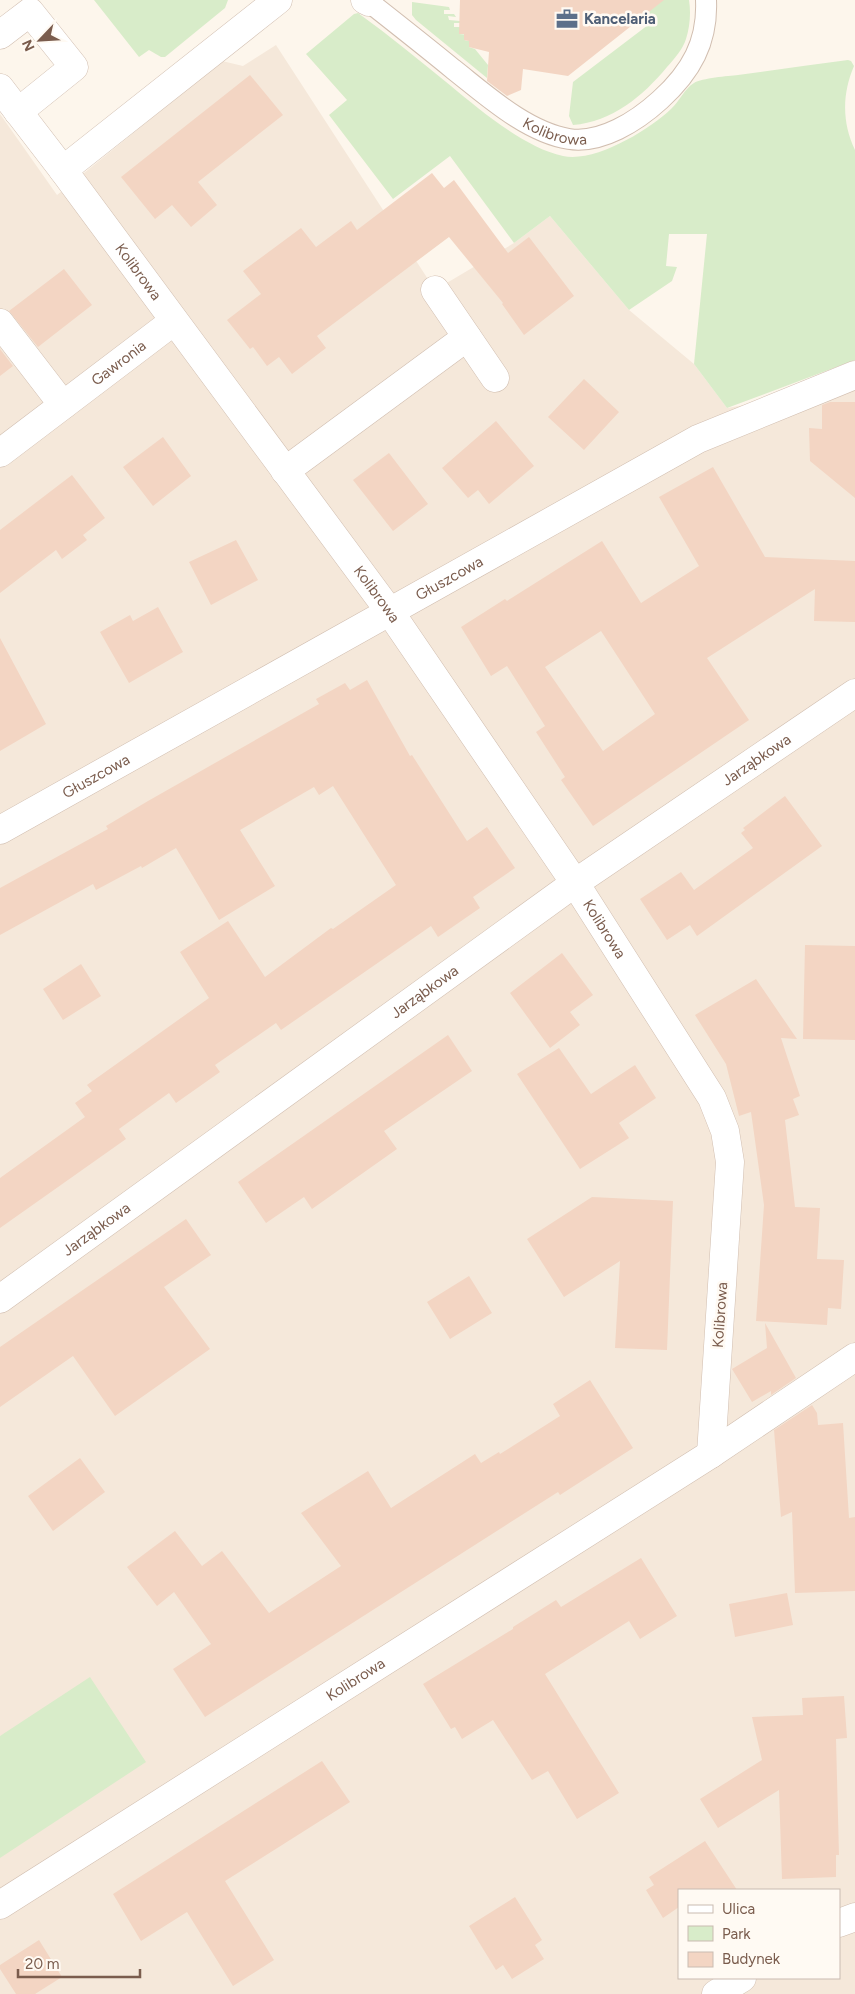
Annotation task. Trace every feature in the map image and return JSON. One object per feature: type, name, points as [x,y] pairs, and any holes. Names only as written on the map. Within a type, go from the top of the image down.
[{"type":"street","points":[[63,170],[261,5]]},
{"type":"street","points":[[0,34],[30,12],[74,67],[18,112]]},
{"type":"street","name":"Kolibrowa","points":[[0,88],[63,170],[390,612],[575,883],[712,1098],[725,1130],[730,1162],[711,1454]]},
{"type":"street","points":[[435,290],[495,378]]},
{"type":"street","name":"Gawronia","points":[[0,453],[174,321]]},
{"type":"street","points":[[0,323],[63,405]]},
{"type":"street","points":[[285,471],[467,337]]},
{"type":"street","name":"Głuszcowa","points":[[0,830],[698,440],[855,376]]},
{"type":"street","name":"Jarząbkowa","points":[[0,1299],[575,883],[855,693]]},
{"type":"street","name":"Kolibrowa","points":[[0,1905],[711,1454],[855,1357]]},
{"type":"street","points":[[840,1924],[855,1917]]},
{"type":"street","points":[[716,1994],[740,1979]]},
{"type":"lane","name":"Kolibrowa","points":[[367,1],[487,96],[531,126],[569,139],[592,139],[613,132],[652,108],[666,95],[684,73],[699,50],[706,18],[706,0]]},
{"type":"shaded area","points":[[276,45],[435,290],[514,243],[550,216],[629,310],[694,364],[727,408],[855,387],[855,1994],[0,1994],[0,114],[57,195],[222,61],[243,66]]},
{"type":"green space","points":[[94,0],[228,0],[225,8],[165,57],[161,57],[149,50],[139,57]]},
{"type":"green space","points":[[651,0],[689,0],[688,30],[681,50],[658,78],[626,106],[601,119],[573,125],[569,116],[573,82],[648,25]]},
{"type":"green space","points":[[412,2],[449,7],[450,10],[444,10],[444,14],[454,14],[456,17],[448,16],[449,20],[462,23],[454,23],[454,27],[465,27],[459,34],[470,35],[464,37],[464,40],[474,42],[469,43],[469,47],[475,49],[488,65],[487,78],[416,20],[412,15]]},
{"type":"green space","points":[[358,13],[504,127],[548,152],[563,156],[590,155],[636,135],[674,106],[688,88],[698,81],[851,61],[854,66],[847,87],[845,108],[848,129],[855,150],[855,360],[727,408],[694,364],[707,234],[669,234],[666,266],[677,267],[672,281],[629,310],[550,216],[514,243],[450,156],[393,199],[329,115],[347,100],[306,54],[354,14]]},
{"type":"green space","points":[[90,1677],[146,1762],[0,1858],[0,1736]]},
{"type":"building","points":[[460,0],[664,0],[568,76],[523,69],[521,90],[507,96],[487,81],[489,52],[469,47],[469,41],[464,40],[464,34],[459,34]]},
{"type":"building","points":[[250,75],[283,115],[198,182],[217,205],[191,227],[172,205],[155,219],[121,177]]},
{"type":"building","points":[[432,173],[444,188],[454,180],[508,253],[529,237],[574,296],[524,335],[503,303],[449,237],[317,336],[326,348],[292,374],[279,357],[267,366],[253,347],[250,349],[227,320],[261,294],[243,271],[301,228],[316,247],[351,221],[357,230]]},
{"type":"building","points":[[64,269],[92,305],[38,347],[9,311]]},
{"type":"building","points":[[0,349],[13,366],[0,376]]},
{"type":"building","points":[[584,379],[619,412],[584,450],[548,417]]},
{"type":"building","points":[[830,402],[855,402],[855,498],[810,461],[809,428],[822,429],[822,405]]},
{"type":"building","points":[[496,421],[534,466],[489,504],[478,490],[468,498],[442,468]]},
{"type":"building","points":[[163,437],[191,476],[153,506],[123,467]]},
{"type":"building","points":[[389,453],[428,504],[393,531],[353,480]]},
{"type":"building","points":[[713,467],[765,557],[855,561],[855,622],[814,621],[815,589],[707,658],[749,720],[593,826],[561,780],[565,777],[536,732],[545,726],[507,666],[491,676],[461,627],[505,599],[507,601],[602,541],[641,603],[699,566],[659,497]],"holes":[[[601,631],[655,714],[603,751],[545,667]]]},
{"type":"building","points":[[72,475],[105,518],[83,535],[87,540],[62,559],[56,550],[0,593],[0,530]]},
{"type":"building","points":[[236,540],[258,580],[211,605],[189,562]]},
{"type":"building","points":[[158,607],[183,652],[129,683],[100,632],[130,615],[133,621]]},
{"type":"building","points":[[0,638],[46,724],[0,751]]},
{"type":"building","points":[[367,680],[410,756],[412,755],[467,841],[487,827],[515,868],[473,897],[480,908],[438,937],[431,926],[281,1030],[276,1023],[215,1065],[220,1072],[176,1103],[169,1093],[119,1129],[126,1139],[0,1228],[0,1178],[85,1117],[75,1103],[92,1091],[87,1085],[209,998],[180,952],[228,921],[265,977],[331,928],[333,929],[396,885],[333,786],[319,795],[314,787],[240,830],[275,886],[219,920],[176,848],[142,868],[141,866],[96,890],[93,884],[0,935],[0,888],[108,829],[106,826],[148,801],[319,704],[316,699],[345,683],[350,690]]},
{"type":"building","points":[[785,796],[822,846],[697,936],[690,925],[667,940],[640,899],[681,872],[694,890],[753,848],[741,833],[745,830],[743,828]]},
{"type":"building","points":[[805,945],[855,946],[855,1040],[803,1039]]},
{"type":"building","points":[[562,953],[593,995],[570,1012],[580,1025],[550,1048],[510,993]]},
{"type":"building","points":[[81,964],[101,996],[63,1020],[43,989]]},
{"type":"building","points":[[756,979],[797,1039],[781,1038],[800,1096],[793,1099],[799,1115],[785,1120],[795,1207],[820,1208],[817,1259],[844,1260],[841,1309],[828,1308],[827,1325],[756,1321],[764,1205],[751,1112],[739,1116],[726,1064],[695,1015]]},
{"type":"building","points":[[448,1035],[472,1071],[384,1131],[397,1149],[312,1209],[304,1197],[266,1223],[238,1182]]},
{"type":"building","points":[[559,1048],[591,1094],[635,1065],[656,1098],[619,1123],[629,1138],[580,1169],[517,1074]]},
{"type":"building","points":[[592,1197],[673,1201],[667,1350],[615,1348],[620,1261],[564,1297],[527,1239]]},
{"type":"building","points":[[186,1219],[211,1255],[164,1287],[210,1349],[115,1416],[73,1356],[0,1407],[0,1347]]},
{"type":"building","points":[[469,1276],[492,1313],[450,1339],[427,1302]]},
{"type":"building","points":[[765,1323],[796,1378],[771,1395],[771,1391],[752,1402],[732,1369],[767,1348]]},
{"type":"building","points":[[590,1380],[633,1448],[560,1495],[558,1492],[205,1717],[173,1669],[211,1644],[174,1592],[157,1606],[127,1567],[175,1531],[202,1566],[222,1551],[269,1613],[341,1566],[301,1513],[368,1471],[391,1508],[475,1454],[481,1463],[499,1452],[500,1454],[560,1416],[553,1404]]},
{"type":"building","points":[[812,1405],[817,1413],[818,1425],[843,1423],[849,1518],[855,1517],[855,1591],[795,1593],[792,1512],[781,1517],[774,1430]]},
{"type":"building","points":[[80,1458],[105,1492],[53,1531],[28,1496]]},
{"type":"building","points":[[641,1558],[677,1616],[640,1639],[629,1621],[545,1674],[619,1793],[577,1819],[548,1771],[532,1780],[493,1720],[462,1739],[455,1727],[451,1729],[423,1684],[513,1629],[513,1627],[556,1600],[561,1607]]},
{"type":"building","points":[[787,1593],[793,1625],[735,1637],[729,1604]]},
{"type":"building","points":[[844,1696],[847,1738],[836,1739],[839,1855],[836,1855],[836,1877],[782,1879],[779,1790],[718,1828],[700,1799],[762,1760],[752,1717],[803,1715],[802,1698]]},
{"type":"building","points":[[322,1761],[350,1802],[225,1881],[274,1960],[233,1986],[187,1912],[141,1941],[113,1894]]},
{"type":"building","points":[[705,1841],[736,1889],[678,1889],[678,1908],[663,1918],[646,1890],[654,1885],[649,1877]]},
{"type":"building","points":[[515,1897],[542,1940],[535,1945],[544,1959],[512,1979],[503,1965],[496,1970],[469,1926]]},
{"type":"building","points":[[39,1940],[62,1977],[35,1994],[16,1994],[0,1969],[0,1965]]},
{"type":"place","name":"Kancelaria","points":[[567,19]]}]
